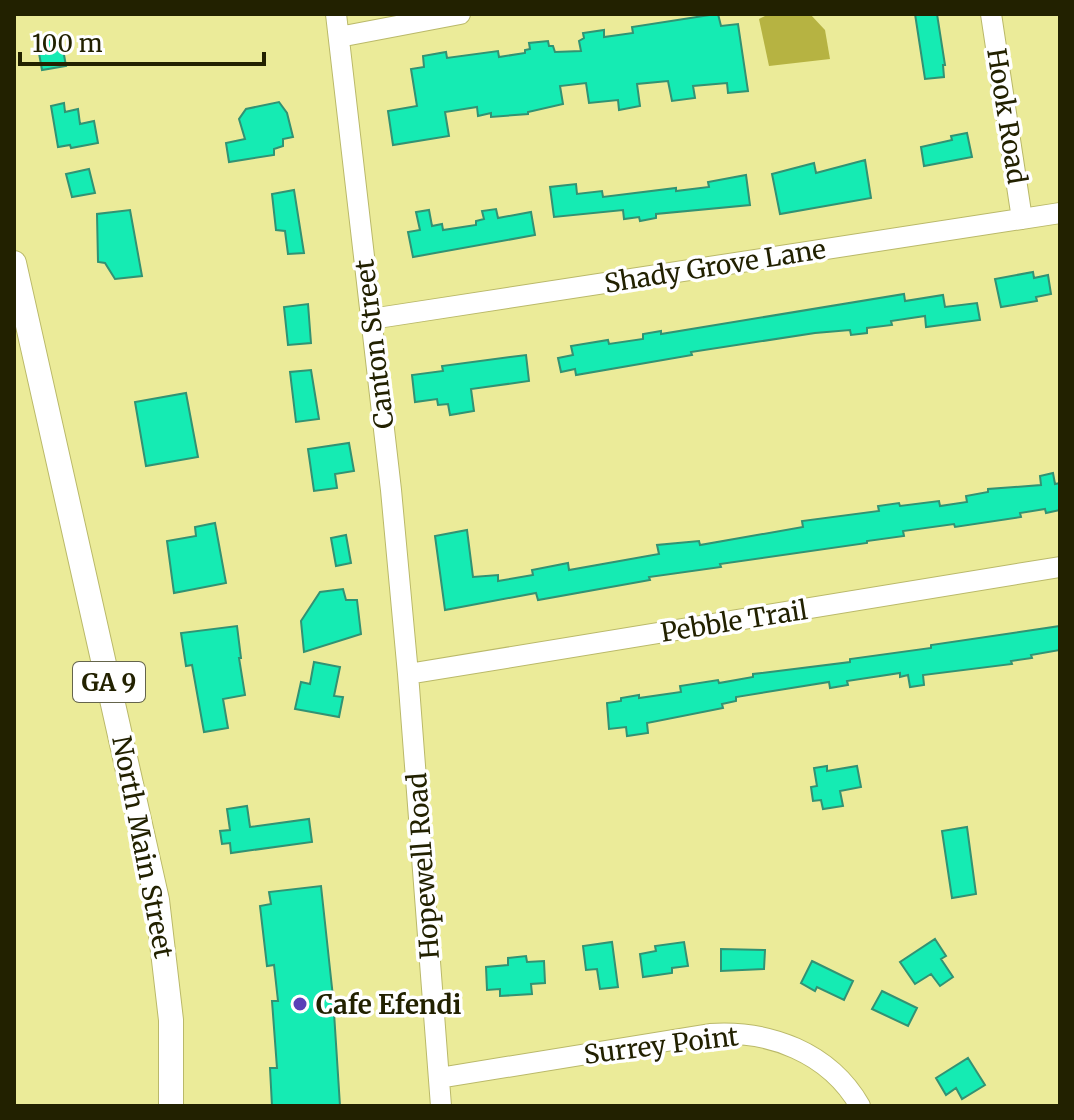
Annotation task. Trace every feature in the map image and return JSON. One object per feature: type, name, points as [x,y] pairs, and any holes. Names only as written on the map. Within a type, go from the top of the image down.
[{"type":"main road","name":"North Main Street","points":[[14,263],[157,900],[171,1020],[171,1106]]},
{"type":"street","name":"Canton Street","points":[[336,14],[408,674]]},
{"type":"street","points":[[339,37],[384,21],[460,14]]},
{"type":"street","name":"Hook Road","points":[[991,14],[1022,219]]},
{"type":"street","name":"Shady Grove Lane","points":[[371,319],[1060,213]]},
{"type":"street","name":"Pebble Trail","points":[[408,674],[1060,567]]},
{"type":"street","name":"Hopewell Road","points":[[408,674],[441,1106]]},
{"type":"street","name":"Surrey Point","points":[[439,1078],[731,1033],[754,1034],[794,1046],[812,1056],[830,1070],[860,1106]]},
{"type":"shaded area","points":[[769,14],[810,14],[825,30],[830,59],[769,66],[759,19]]},
{"type":"building","points":[[718,14],[721,26],[738,24],[748,91],[728,93],[727,83],[693,86],[695,98],[672,101],[668,81],[637,84],[640,106],[619,110],[618,100],[589,103],[586,83],[560,86],[563,104],[528,114],[491,117],[491,113],[478,116],[477,107],[445,112],[449,136],[393,145],[388,111],[417,106],[411,69],[424,67],[423,56],[446,52],[447,58],[498,51],[499,57],[525,53],[530,49],[529,43],[548,41],[555,52],[581,51],[579,41],[584,38],[583,33],[604,30],[604,37],[633,33],[632,27]]},
{"type":"building","points":[[915,14],[937,14],[944,77],[925,79]]},
{"type":"building","points":[[61,38],[66,66],[42,70],[37,42]]},
{"type":"building","points":[[279,102],[287,113],[293,137],[283,139],[283,146],[274,149],[274,155],[229,162],[226,143],[245,139],[239,119],[246,109]]},
{"type":"building","points":[[64,103],[65,112],[78,109],[80,124],[94,121],[98,143],[58,147],[51,106]]},
{"type":"building","points":[[967,133],[972,157],[924,166],[921,147]]},
{"type":"building","points":[[865,160],[871,198],[780,214],[772,174],[814,163],[816,173]]},
{"type":"building","points":[[89,169],[95,193],[72,197],[66,174]]},
{"type":"building","points":[[746,175],[750,205],[656,214],[656,218],[640,221],[639,217],[624,219],[623,210],[554,217],[550,187],[576,184],[577,194],[602,191],[603,197],[709,187],[708,182]]},
{"type":"building","points":[[294,190],[304,253],[288,254],[285,231],[276,230],[272,194]]},
{"type":"building","points":[[496,209],[498,218],[531,212],[535,235],[413,257],[408,232],[420,230],[416,212],[429,210],[432,226],[442,224],[443,230],[476,225],[476,221],[484,219],[482,211]]},
{"type":"building","points":[[130,210],[142,276],[115,279],[105,263],[98,262],[97,214]]},
{"type":"building","points":[[1033,272],[1034,278],[1048,275],[1051,294],[1036,297],[1037,301],[1001,307],[995,279]]},
{"type":"building","points":[[904,294],[905,301],[943,295],[945,307],[977,303],[980,320],[926,327],[925,316],[867,328],[867,333],[851,335],[850,330],[815,333],[691,352],[692,355],[576,375],[575,369],[561,372],[558,358],[573,355],[571,346],[643,339],[643,334],[661,331],[661,334]]},
{"type":"building","points":[[308,304],[311,343],[288,345],[284,307]]},
{"type":"building","points":[[526,355],[529,381],[471,389],[474,411],[450,415],[448,404],[438,405],[437,399],[415,402],[412,375],[443,371],[442,366]]},
{"type":"building","points":[[311,370],[319,419],[296,422],[290,372]]},
{"type":"building","points":[[186,393],[198,457],[146,466],[135,402]]},
{"type":"building","points":[[349,443],[354,471],[335,474],[337,488],[314,491],[308,449]]},
{"type":"building","points":[[1053,473],[1055,484],[1060,483],[1060,510],[1046,513],[1045,509],[1020,513],[1021,517],[903,531],[904,536],[867,543],[720,564],[721,567],[649,577],[650,580],[538,600],[536,593],[445,610],[435,536],[467,530],[473,577],[498,575],[498,581],[533,575],[532,570],[568,563],[569,570],[659,554],[657,545],[699,541],[700,545],[803,527],[802,521],[879,511],[878,506],[939,501],[940,506],[967,502],[966,496],[988,492],[988,489],[1041,485],[1040,476]]},
{"type":"building","points":[[215,523],[226,583],[174,593],[167,541],[196,536],[195,527]]},
{"type":"building","points":[[346,535],[351,563],[336,566],[331,538]]},
{"type":"building","points":[[343,589],[346,600],[357,600],[361,634],[304,652],[301,621],[320,592]]},
{"type":"building","points":[[237,626],[245,695],[223,699],[228,728],[204,732],[192,665],[186,666],[181,633]]},
{"type":"building","points":[[1060,626],[1060,650],[1031,655],[1032,658],[1011,661],[1012,664],[923,675],[924,685],[910,687],[908,675],[900,677],[900,673],[847,681],[848,685],[830,688],[829,682],[736,697],[736,701],[722,704],[723,708],[647,723],[648,733],[627,736],[626,727],[609,729],[607,703],[621,701],[621,698],[681,692],[680,686],[718,680],[719,683],[753,677],[753,674],[850,662],[850,659],[931,648],[931,645]]},
{"type":"building","points":[[314,662],[340,667],[334,696],[343,697],[339,717],[295,709],[301,682],[310,684]]},
{"type":"building","points":[[827,766],[827,771],[857,766],[861,787],[840,791],[843,806],[823,809],[821,800],[813,801],[811,787],[817,786],[814,768]]},
{"type":"building","points":[[247,806],[250,827],[309,819],[312,842],[231,853],[230,843],[222,844],[220,831],[230,830],[227,809]]},
{"type":"building","points":[[967,827],[976,894],[952,898],[942,831]]},
{"type":"building","points":[[321,886],[333,997],[340,1106],[272,1106],[270,1068],[277,1068],[272,1001],[278,1001],[274,965],[267,966],[260,906],[271,904],[269,892]]},
{"type":"building","points":[[935,939],[946,956],[941,959],[953,977],[940,986],[931,974],[915,984],[900,962]]},
{"type":"building","points":[[612,942],[618,987],[600,989],[597,969],[586,970],[583,946]]},
{"type":"building","points":[[684,942],[688,966],[672,968],[672,973],[643,977],[640,954],[656,951],[655,946]]},
{"type":"building","points":[[721,949],[765,950],[764,969],[721,971]]},
{"type":"building","points":[[526,956],[527,962],[544,961],[545,983],[531,984],[532,994],[500,996],[500,989],[487,990],[486,967],[508,965],[508,958]]},
{"type":"building","points":[[812,961],[853,981],[844,1000],[801,983]]},
{"type":"building","points":[[882,991],[917,1008],[908,1026],[872,1009]]},
{"type":"building","points":[[968,1058],[985,1085],[962,1099],[956,1088],[946,1095],[936,1078]]},
{"type":"place","name":"Cafe Efendi","points":[[300,1004]]}]
